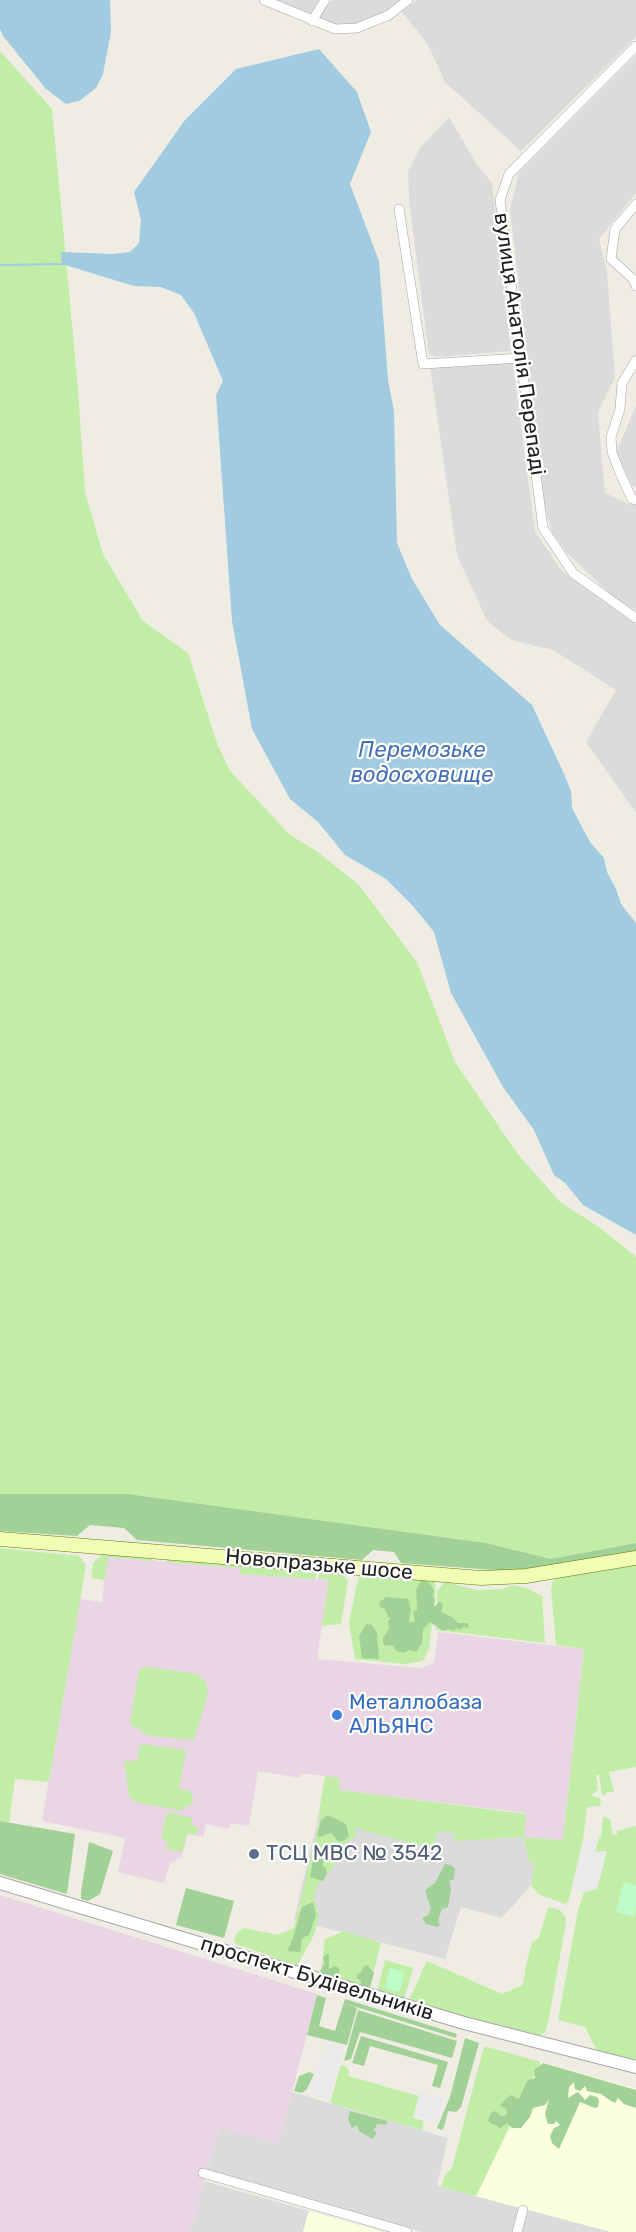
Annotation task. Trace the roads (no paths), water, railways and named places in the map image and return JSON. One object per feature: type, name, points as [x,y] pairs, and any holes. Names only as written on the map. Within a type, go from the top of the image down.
[{"type":"main road","name":"Новопразьке шосе","points":[[0,1539],[481,1578],[526,1576],[636,1558]]},
{"type":"street","points":[[264,0],[335,29],[357,27],[389,15],[408,0]]},
{"type":"street","points":[[312,21],[325,0]]},
{"type":"street","name":"вулиця Анатолія Перепаді","points":[[636,46],[509,174],[500,200],[543,528],[573,573],[636,618]]},
{"type":"street","points":[[636,204],[615,229],[611,259],[633,279],[636,286]]},
{"type":"street","points":[[399,209],[423,364],[521,358]]},
{"type":"street","points":[[634,499],[612,452],[611,437],[620,409],[622,383],[636,360]]},
{"type":"street","name":"проспект Будівельників","points":[[0,1883],[452,2020],[636,2067]]},
{"type":"street","points":[[202,2173],[407,2232]]},
{"type":"street","points":[[517,2232],[523,2210]]},
{"type":"water","points":[[0,0],[110,0],[111,32],[103,74],[96,88],[79,101],[66,104],[46,89],[3,36],[0,29]]},
{"type":"water","name":"Перемозьке водосховище","points":[[319,49],[357,92],[371,132],[350,184],[379,261],[388,380],[394,411],[397,543],[412,579],[440,625],[532,705],[571,791],[572,808],[590,842],[604,858],[607,872],[621,904],[636,923],[636,1235],[583,1205],[565,1183],[554,1175],[534,1130],[503,1087],[451,993],[434,932],[413,906],[386,879],[345,855],[318,822],[290,799],[252,729],[232,621],[216,395],[223,381],[194,313],[181,295],[161,287],[134,286],[62,264],[61,252],[114,254],[130,252],[139,243],[141,220],[134,192],[185,120],[236,69]]},
{"type":"waterway","points":[[0,265],[63,264]]},
{"type":"place","name":"Металлобаза АЛЬЯНС","points":[[337,1715]]},
{"type":"place","name":"ТСЦ МВС № 3542","points":[[254,1854]]}]
